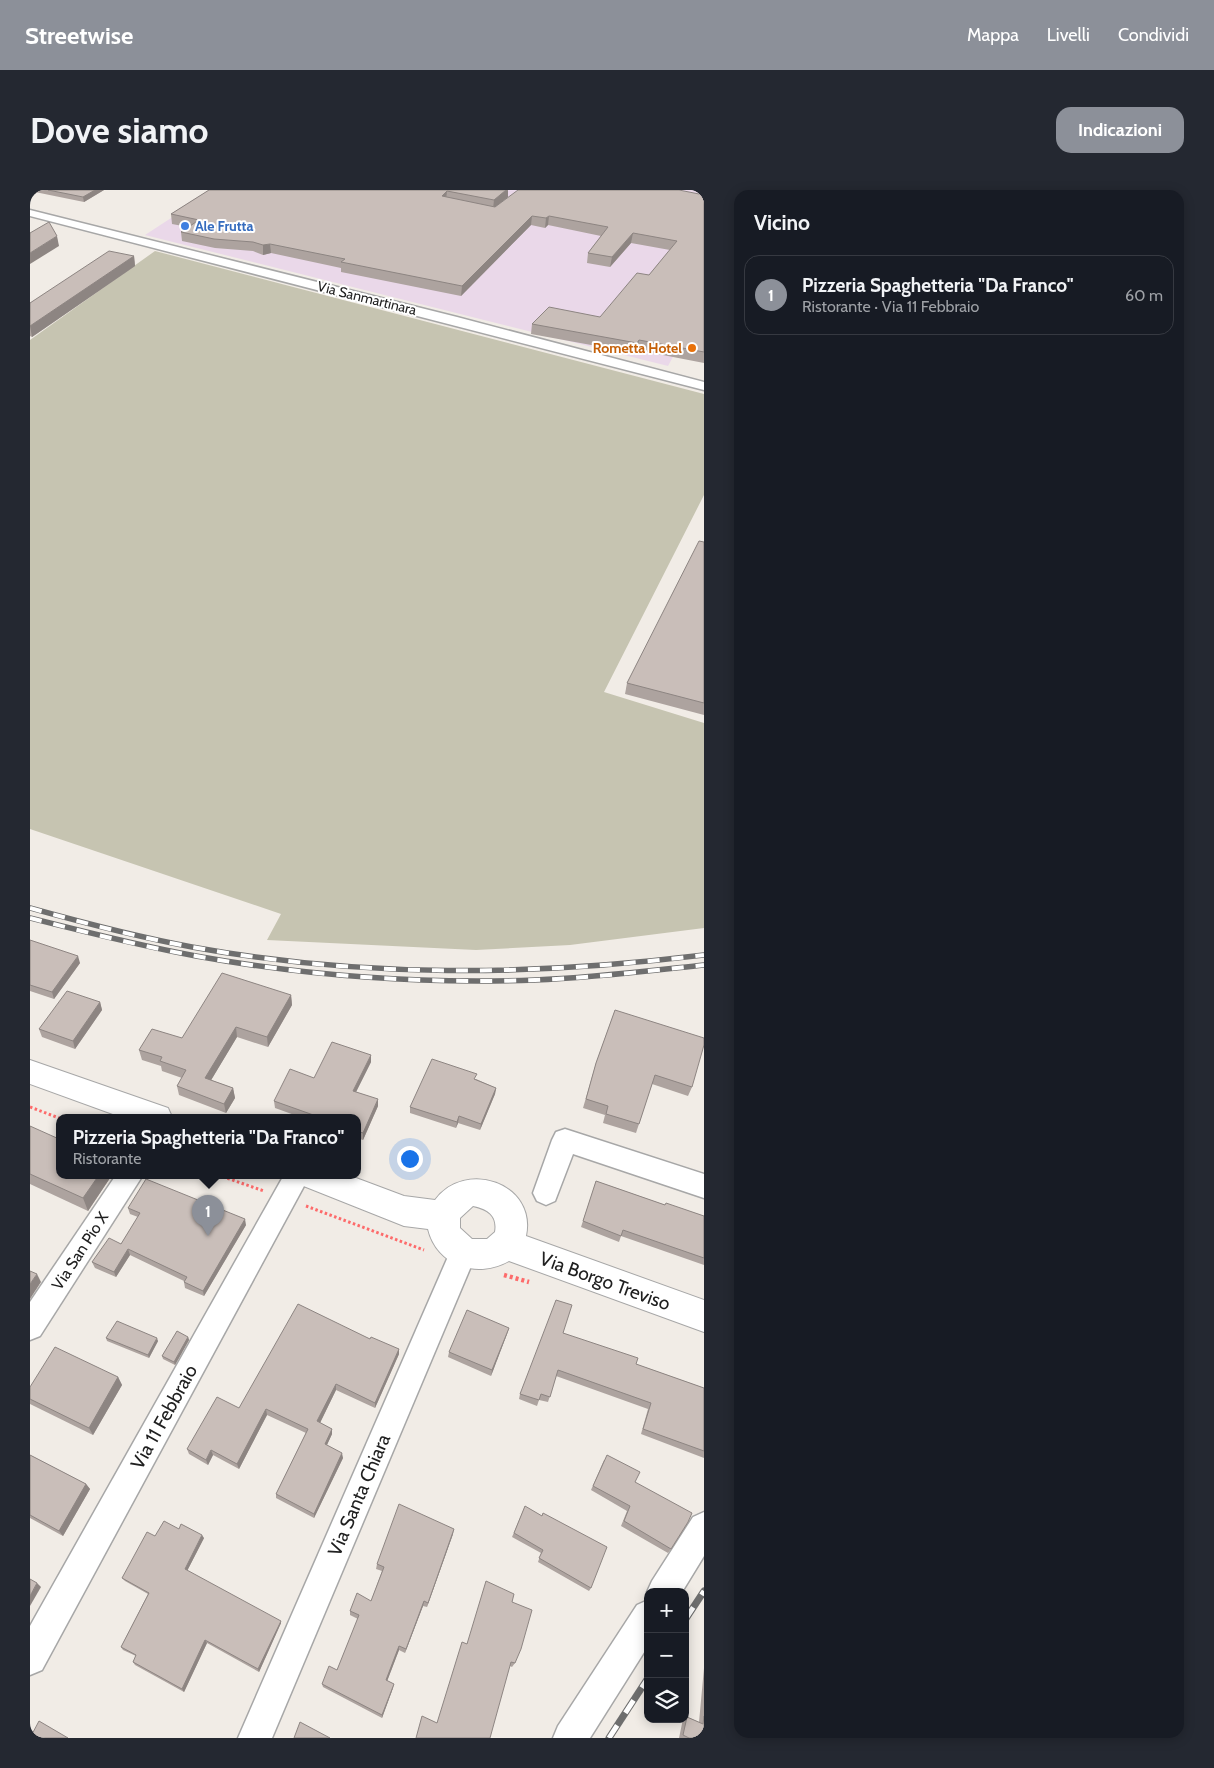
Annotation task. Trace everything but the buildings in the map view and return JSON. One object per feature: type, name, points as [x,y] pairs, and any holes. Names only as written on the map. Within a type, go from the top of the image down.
[{"type":"street","name":"Via Sanmartinara","points":[[30,213],[704,386]]},
{"type":"street","points":[[30,1072],[148,1114]]},
{"type":"street","points":[[546,1193],[565,1140],[704,1186]]},
{"type":"street","name":"Via San Pio X","points":[[30,1326],[127,1179]]},
{"type":"street","name":"Via 11 Febbraio","points":[[30,1658],[295,1179]]},
{"type":"street","points":[[322,1179],[404,1211],[444,1216]]},
{"type":"street","points":[[472,1192],[492,1196],[501,1201],[511,1217],[513,1226],[507,1243],[493,1253],[483,1256],[464,1252],[450,1241],[445,1233],[444,1216],[447,1207],[462,1195],[472,1192]]},
{"type":"street","name":"Via Borgo Treviso","points":[[507,1243],[527,1253],[704,1316]]},
{"type":"street","name":"Via Santa Chiara","points":[[255,1738],[464,1252]]},
{"type":"street","points":[[666,1588],[704,1528]]},
{"type":"street","points":[[570,1738],[644,1622]]},
{"type":"path","points":[[30,1107],[56,1117]]},
{"type":"shaded area","points":[[214,190],[704,190],[704,317],[696,315],[668,366],[145,235]]},
{"type":"shaded area","points":[[155,251],[704,394],[704,495],[604,692],[704,723],[704,928],[570,945],[476,950],[267,940],[281,914],[30,829],[30,340]]},
{"type":"railway","points":[[30,908],[192,947],[256,957],[384,969],[512,970],[640,962],[704,955]]},
{"type":"railway","points":[[30,918],[92,934],[196,956],[280,969],[365,977],[450,981],[535,980],[598,976],[704,965]]},
{"type":"railway","points":[[689,1614],[704,1591]]},
{"type":"railway","points":[[609,1738],[644,1684]]},
{"type":"place","name":"Ale Frutta","points":[[185,226]]},
{"type":"place","name":"Rometta Hotel","points":[[692,348]]},
{"type":"place","name":"Pizzeria Spaghetteria \"Da Franco\"","points":[[208,1236]]}]
